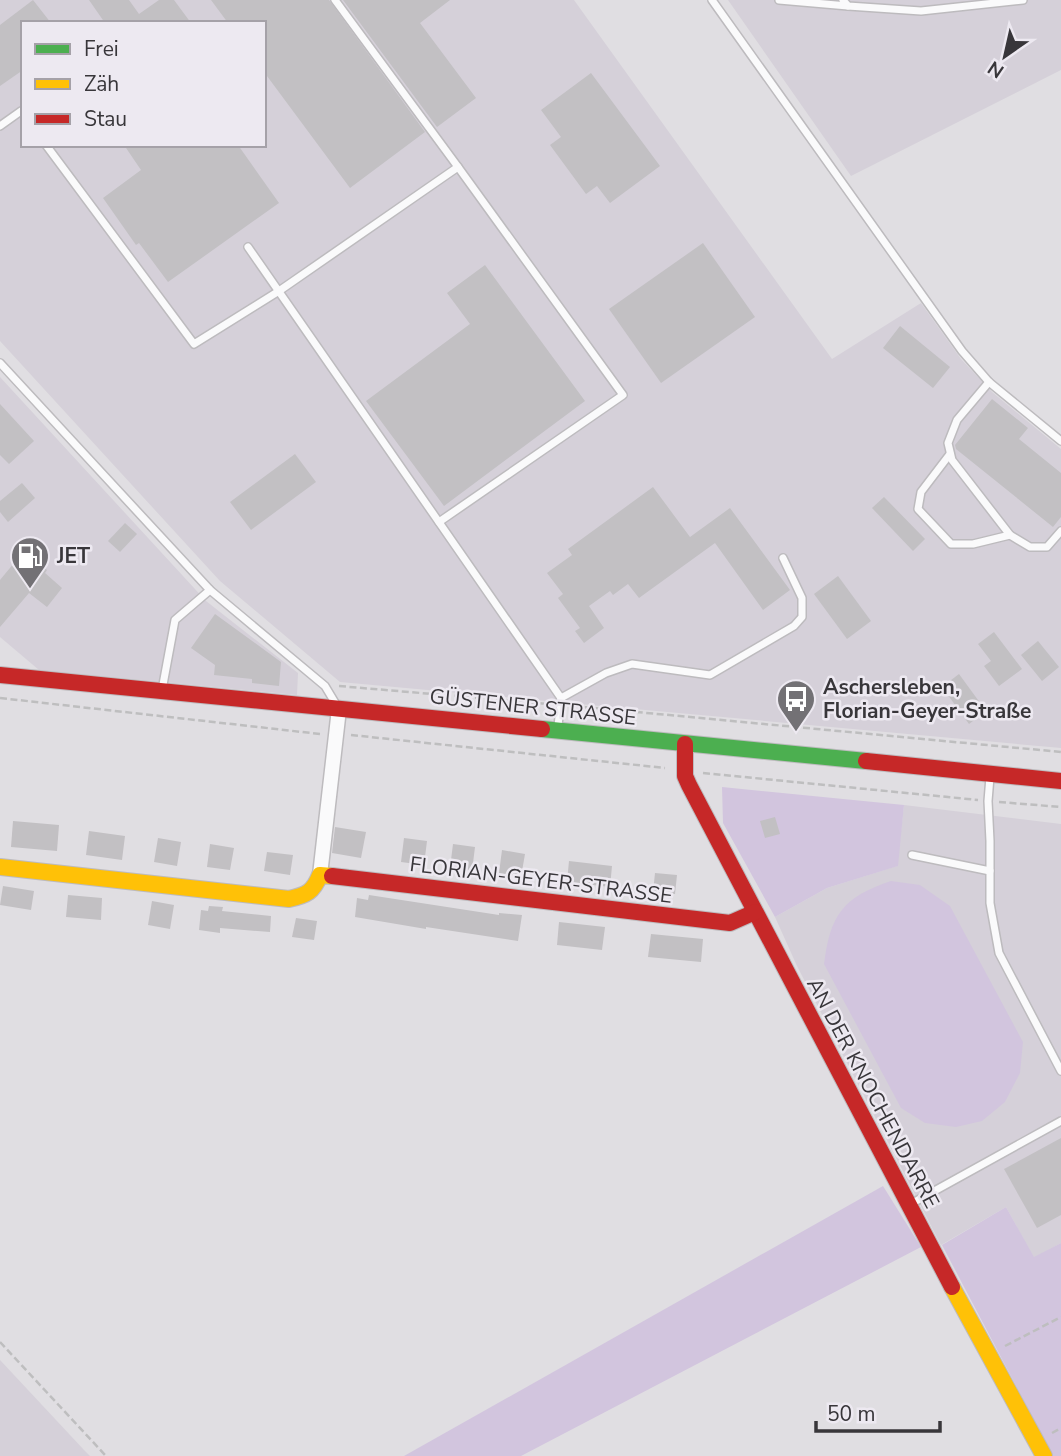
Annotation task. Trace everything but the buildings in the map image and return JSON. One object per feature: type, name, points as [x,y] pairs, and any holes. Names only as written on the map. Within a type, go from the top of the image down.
[{"type":"street","name":"GÜSTENER STRASSE","points":[[0,675],[1061,781]]},
{"type":"street","points":[[0,867],[289,899],[304,896],[314,890],[320,875],[339,709]]},
{"type":"street","name":"AN DER KNOCHENDARRE","points":[[685,744],[684,771],[689,785],[908,1206],[1044,1456]]},
{"type":"street","name":"FLORIAN-GEYER-STRASSE","points":[[320,875],[730,923],[754,912]]},
{"type":"lane","points":[[335,0],[623,395],[439,522]]},
{"type":"lane","points":[[712,0],[962,351],[989,382],[1061,441]]},
{"type":"lane","points":[[779,0],[921,10],[1023,0]]},
{"type":"lane","points":[[0,126],[21,112]]},
{"type":"lane","points":[[47,147],[194,344],[279,291],[458,167]]},
{"type":"lane","points":[[248,247],[561,702],[557,731]]},
{"type":"lane","points":[[0,363],[210,590],[325,686],[339,709]]},
{"type":"lane","points":[[989,382],[957,420],[948,443],[952,460],[1010,535],[1030,547],[1047,547],[1061,531]]},
{"type":"lane","points":[[950,454],[921,492],[918,509],[951,544],[973,544],[1010,535]]},
{"type":"lane","points":[[561,702],[606,673],[632,664],[710,676],[794,626],[802,617],[802,598],[783,558]]},
{"type":"lane","points":[[162,691],[175,620],[210,590]]},
{"type":"lane","points":[[990,774],[990,903],[999,953],[1061,1071]]},
{"type":"lane","points":[[912,855],[990,871]]},
{"type":"lane","points":[[908,1206],[1061,1121]]},
{"type":"path","points":[[325,686],[561,702],[1061,752]]},
{"type":"path","points":[[0,698],[301,732],[1061,807]]},
{"type":"path","points":[[990,1354],[1061,1317]]},
{"type":"path","points":[[0,1342],[106,1456]]},
{"type":"shaded area","points":[[0,0],[574,0],[832,359],[921,303],[961,359],[992,392],[1061,449],[1061,748],[340,682],[220,581],[0,341]]},
{"type":"shaded area","points":[[728,0],[1061,0],[1061,70],[851,176]]},
{"type":"shaded area","points":[[0,377],[206,601],[298,673],[297,695],[39,670],[0,637]]},
{"type":"shaded area","points":[[722,787],[904,805],[898,866],[827,888],[775,917],[723,823]]},
{"type":"shaded area","points":[[904,805],[1061,824],[1061,1243],[1034,1258],[1006,1207],[941,1245],[797,966],[775,917],[827,888],[897,866]]},
{"type":"shaded area","points":[[891,881],[920,885],[950,906],[1023,1042],[1020,1073],[1005,1102],[982,1121],[956,1127],[925,1123],[901,1108],[824,964],[830,933],[842,910],[861,894]]},
{"type":"shaded area","points":[[883,1186],[921,1247],[521,1456],[404,1456]]},
{"type":"shaded area","points":[[1006,1207],[1034,1257],[1061,1243],[1061,1456],[1053,1456],[942,1245]]},
{"type":"shaded area","points":[[0,1360],[84,1450],[90,1456],[0,1456]]},
{"type":"traffic: fast","points":[[542,729],[866,761]]},
{"type":"traffic: slow","points":[[0,867],[289,899],[309,892],[320,875],[332,876]]},
{"type":"traffic: slow","points":[[952,1287],[1044,1456]]},
{"type":"traffic: jam","points":[[0,675],[542,729]]},
{"type":"traffic: jam","points":[[685,744],[685,776],[689,785],[952,1287]]},
{"type":"traffic: jam","points":[[866,761],[1061,781]]},
{"type":"traffic: jam","points":[[332,876],[730,923],[755,912]]},
{"type":"place","name":"JET","points":[[30,590]]},
{"type":"place","name":"Aschersleben, Florian-Geyer-Straße","points":[[796,733]]}]
